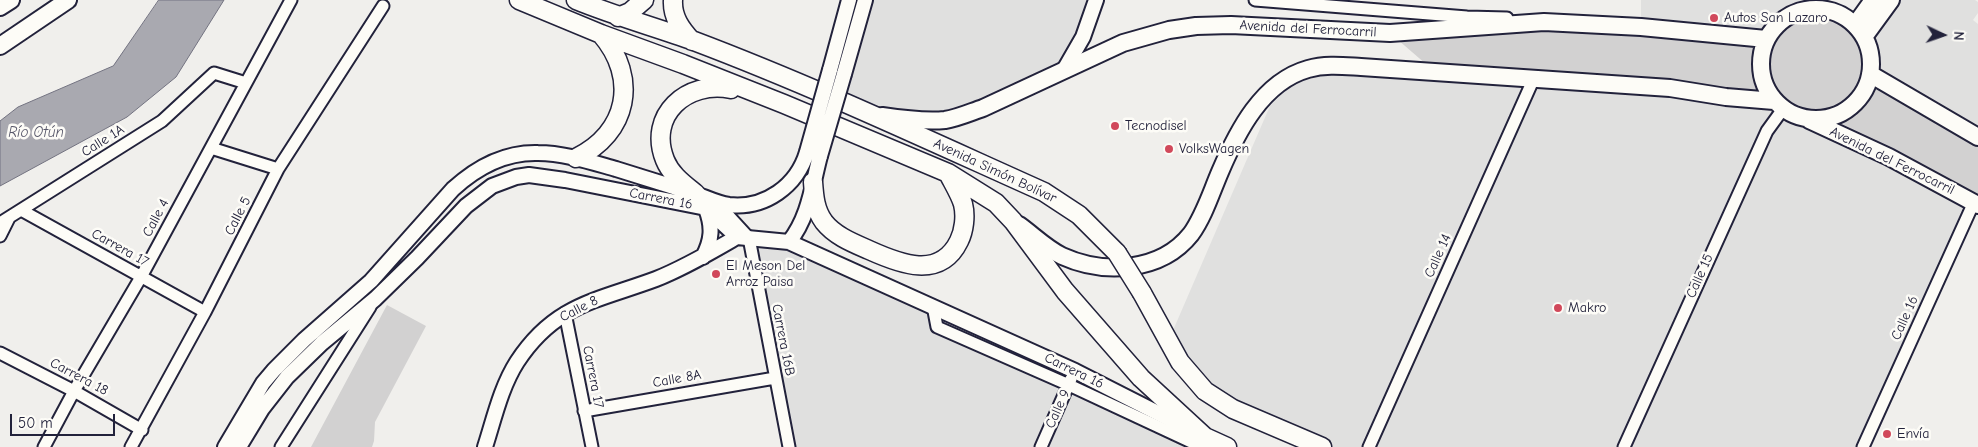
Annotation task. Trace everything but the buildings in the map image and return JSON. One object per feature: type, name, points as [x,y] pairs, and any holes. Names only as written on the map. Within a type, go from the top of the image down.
[{"type":"main road","points":[[0,7],[11,0]]},
{"type":"main road","points":[[0,46],[68,0]]},
{"type":"main road","name":"Avenida Simón Bolívar","points":[[519,0],[600,34],[784,104],[948,173],[996,203],[1014,221],[1065,291],[1103,337],[1203,444],[1228,447]]},
{"type":"main road","points":[[618,16],[630,12],[644,0]]},
{"type":"main road","points":[[673,0],[675,18],[682,31],[693,41]]},
{"type":"main road","points":[[1860,31],[1874,0]]},
{"type":"main road","points":[[1860,31],[1891,0]]},
{"type":"main road","name":"Avenida Simón Bolívar","points":[[580,2],[693,41],[868,113],[1047,194],[1079,215],[1118,253],[1180,362],[1205,391],[1233,409],[1322,447]]},
{"type":"main road","points":[[1014,221],[1060,255],[1108,268],[1146,264],[1169,253],[1180,246],[1191,233],[1207,203],[1242,126],[1266,97],[1279,85],[1306,70],[1337,65],[1670,88],[1778,105],[1793,115],[1817,120],[1841,114],[1860,97],[1866,86],[1870,74],[1870,56],[1860,31],[1843,16],[1807,4],[1778,24],[1766,40],[1762,53],[1761,67],[1764,81],[1778,105]]},
{"type":"main road","name":"Avenida del Ferrocarril","points":[[868,113],[896,118],[945,120],[983,108],[1123,43],[1162,32],[1196,26],[1231,25],[1390,33],[1544,22],[1641,27],[1766,40]]},
{"type":"main road","points":[[576,158],[599,144],[616,122],[621,109],[624,83],[621,69],[610,44],[600,34]]},
{"type":"main road","points":[[1870,74],[1978,137]]},
{"type":"main road","points":[[706,201],[678,179],[664,158],[662,131],[667,115],[673,106],[688,93],[712,87],[729,88],[784,104]]},
{"type":"main road","name":"Avenida del Ferrocarril","points":[[1804,118],[1889,157],[1976,203]]},
{"type":"main road","points":[[813,182],[819,214],[825,224],[842,238],[877,254],[905,263],[927,265],[938,264],[948,258],[964,232],[964,205],[948,173]]},
{"type":"street","name":"Calle 4","points":[[44,447],[74,391],[141,278],[291,0]]},
{"type":"street","points":[[837,72],[849,0]]},
{"type":"street","points":[[789,242],[799,230],[805,217],[813,182],[814,154],[837,72],[865,0]]},
{"type":"street","points":[[1064,70],[1083,38],[1096,0]]},
{"type":"street","points":[[1255,0],[1467,17],[1521,18],[1544,22]]},
{"type":"street","name":"Calle 5","points":[[132,447],[205,312],[278,170],[383,6]]},
{"type":"street","name":"Calle 1A","points":[[4,221],[162,121],[214,74],[246,83]]},
{"type":"street","name":"Calle 14","points":[[1369,447],[1534,78]]},
{"type":"street","name":"Calle 15","points":[[1624,447],[1768,132],[1778,105]]},
{"type":"street","points":[[211,148],[278,170]]},
{"type":"street","points":[[225,447],[263,383],[274,370],[304,340],[371,281],[453,189],[468,176],[492,162],[510,156],[539,152],[576,158],[706,201],[729,205],[754,203],[777,194],[796,176],[814,154]]},
{"type":"street","name":"Carrera 16","points":[[239,447],[262,410],[287,377],[375,299],[466,206],[492,186],[516,177],[529,175],[706,201],[743,238],[789,242],[933,306],[1075,371],[1203,444]]},
{"type":"street","points":[[703,257],[709,246],[712,233],[706,201]]},
{"type":"street","name":"Calle 16","points":[[1863,447],[1976,203]]},
{"type":"street","name":"Carrera 17","points":[[21,210],[205,312]]},
{"type":"street","points":[[0,236],[4,221]]},
{"type":"street","name":"Calle 8","points":[[485,447],[501,398],[516,363],[538,336],[565,313],[608,294],[656,278],[743,238]]},
{"type":"street","name":"Carrera 16B","points":[[743,238],[789,447]]},
{"type":"street","points":[[282,447],[375,299]]},
{"type":"street","name":"Carrera 16","points":[[933,306],[937,327],[1203,444]]},
{"type":"street","name":"Carrera 17","points":[[565,313],[592,447]]},
{"type":"street","name":"Carrera 18","points":[[0,352],[142,430]]},
{"type":"street","name":"Calle 9","points":[[1041,447],[1075,371]]},
{"type":"street","name":"Calle 8A","points":[[584,411],[775,378]]},
{"type":"shaded area","points":[[865,0],[1096,0],[1064,70],[927,120],[837,99]]},
{"type":"shaded area","name":"Autos San Lazaro","points":[[1641,0],[1800,0],[1814,8],[1795,13],[1778,24],[1766,39],[1641,27]]},
{"type":"shaded area","points":[[1891,0],[1975,0],[1978,2],[1978,13],[1973,20],[1978,24],[1978,137],[1870,74],[1864,37]]},
{"type":"shaded area","points":[[1814,8],[1828,10],[1840,15],[1850,20],[1858,28],[1868,48],[1870,75],[1978,137],[1978,205],[1804,118],[1793,115],[1774,101],[1434,71],[1390,33],[1544,22],[1766,39],[1776,27],[1787,19]]},
{"type":"shaded area","points":[[1306,70],[1774,101],[1804,118],[1974,202],[1863,447],[1322,447],[1233,409],[1168,342],[1279,85]]},
{"type":"shaded area","points":[[749,238],[789,242],[933,306],[937,327],[1202,447],[789,447]]},
{"type":"shaded area","points":[[387,305],[426,326],[375,422],[372,447],[311,447]]},
{"type":"water","name":"Río Otún","points":[[159,0],[224,0],[176,77],[127,117],[0,186],[0,121],[18,107],[113,66]]},
{"type":"place","name":"Autos San Lazaro","points":[[1714,18]]},
{"type":"place","name":"Tecnodisel","points":[[1115,126]]},
{"type":"place","name":"VolksWagen","points":[[1169,149]]},
{"type":"place","name":"El Meson Del Arroz Paisa","points":[[716,274]]},
{"type":"place","name":"Makro","points":[[1558,308]]},
{"type":"place","name":"Envía","points":[[1887,434]]}]
